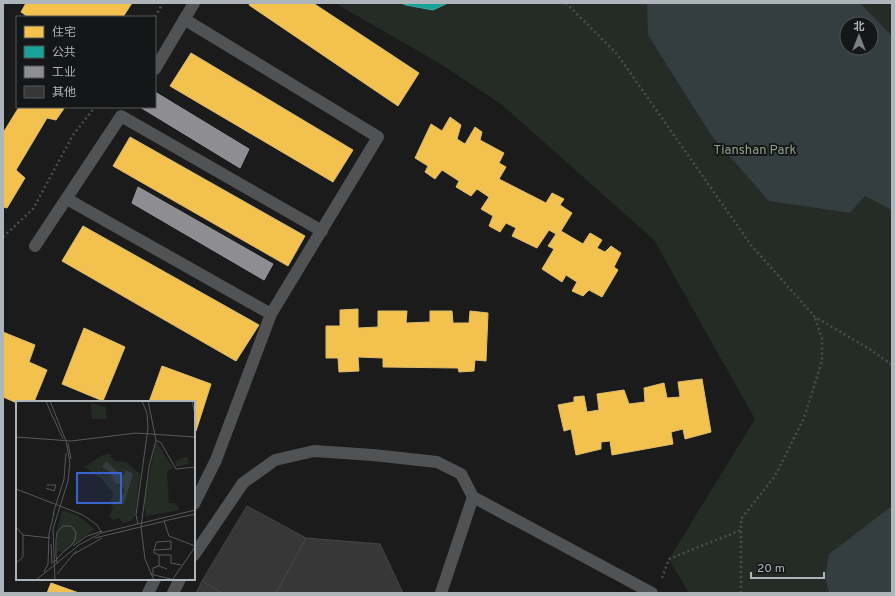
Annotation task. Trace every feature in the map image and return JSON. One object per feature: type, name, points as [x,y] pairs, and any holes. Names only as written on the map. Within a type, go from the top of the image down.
[{"type":"lane","points":[[156,67],[194,3]]},
{"type":"lane","points":[[184,19],[378,136],[271,314],[216,460],[195,502]]},
{"type":"lane","points":[[35,246],[121,116],[322,231]]},
{"type":"lane","points":[[67,199],[271,314]]},
{"type":"lane","points":[[195,554],[243,483],[275,460],[314,451],[373,455],[437,462],[461,474],[473,497],[652,593]]},
{"type":"lane","points":[[441,593],[473,497]]},
{"type":"lane","points":[[148,593],[154,580]]},
{"type":"lane","points":[[173,593],[180,580]]},
{"type":"path","points":[[156,16],[163,3]]},
{"type":"path","points":[[566,3],[617,54],[751,245],[815,317],[892,365]]},
{"type":"path","points":[[3,237],[33,209],[73,135],[94,108]]},
{"type":"path","points":[[741,593],[741,519],[775,476],[804,418],[822,361],[822,338],[815,317]]},
{"type":"path","points":[[661,580],[669,559],[741,530]]},
{"type":"green space","name":"Tianshan Park","points":[[335,3],[892,3],[892,593],[689,593],[669,559],[755,419],[654,240],[501,104],[439,63]]},
{"type":"shaded area","points":[[647,3],[860,3],[873,16],[839,16],[839,56],[879,56],[879,23],[892,36],[892,210],[865,196],[850,213],[769,201],[711,135],[648,35]]},
{"type":"shaded area","points":[[892,506],[892,593],[829,593],[825,578],[829,554]]},
{"type":"building: 住宅","points":[[26,3],[132,3],[124,16],[27,16],[21,12]]},
{"type":"building: 住宅","points":[[250,3],[313,3],[419,73],[398,106],[249,5]]},
{"type":"building: 住宅","points":[[191,53],[353,150],[333,182],[170,86]]},
{"type":"building: 住宅","points":[[18,108],[64,108],[56,120],[47,118],[16,170],[25,178],[7,208],[3,207],[3,133]]},
{"type":"building: 住宅","points":[[450,117],[461,125],[457,139],[465,144],[475,127],[482,132],[480,140],[504,153],[499,163],[506,167],[499,179],[546,203],[552,193],[564,199],[560,205],[572,213],[561,231],[583,244],[590,233],[602,240],[597,248],[605,252],[611,246],[621,253],[614,267],[618,270],[602,297],[589,290],[583,296],[572,291],[577,282],[566,275],[562,282],[542,269],[554,249],[548,246],[556,234],[549,230],[537,248],[512,236],[516,228],[506,223],[500,232],[489,226],[493,216],[481,209],[489,197],[477,189],[471,196],[456,187],[459,181],[442,170],[435,179],[425,172],[428,166],[415,158],[431,124],[442,131]]},
{"type":"building: 住宅","points":[[130,137],[305,236],[288,266],[113,166]]},
{"type":"building: 住宅","points":[[83,226],[259,325],[236,361],[62,261]]},
{"type":"building: 住宅","points":[[358,309],[358,328],[378,327],[378,311],[407,311],[406,323],[430,322],[430,311],[452,311],[453,323],[469,323],[470,311],[488,313],[486,361],[475,360],[474,371],[459,372],[458,368],[383,367],[383,358],[358,357],[359,371],[339,372],[338,358],[326,358],[326,326],[340,326],[340,310]]},
{"type":"building: 住宅","points":[[84,328],[125,347],[103,401],[62,384]]},
{"type":"building: 住宅","points":[[3,332],[35,345],[29,362],[47,370],[34,401],[16,401],[16,403],[3,397]]},
{"type":"building: 住宅","points":[[162,366],[211,384],[196,431],[195,401],[149,401]]},
{"type":"building: 住宅","points":[[702,379],[711,432],[685,439],[683,429],[671,432],[673,444],[612,455],[610,441],[601,442],[601,449],[576,455],[571,429],[564,431],[558,405],[574,402],[574,397],[584,396],[587,412],[599,410],[597,394],[624,390],[629,404],[645,402],[644,388],[664,383],[667,398],[680,397],[678,382]]},
{"type":"building: 住宅","points":[[51,583],[79,593],[47,593]]},
{"type":"building: 公共","points":[[401,3],[448,3],[433,10]]},
{"type":"building: 工业","points":[[156,93],[249,149],[240,168],[142,108],[156,108]]},
{"type":"building: 工业","points":[[138,187],[273,264],[264,280],[132,203]]},
{"type":"building: 其他","points":[[247,506],[306,538],[276,593],[222,593],[202,581]]},
{"type":"building: 其他","points":[[306,538],[380,544],[403,593],[276,593]]},
{"type":"building: 其他","points":[[202,581],[222,593],[196,593]]}]
